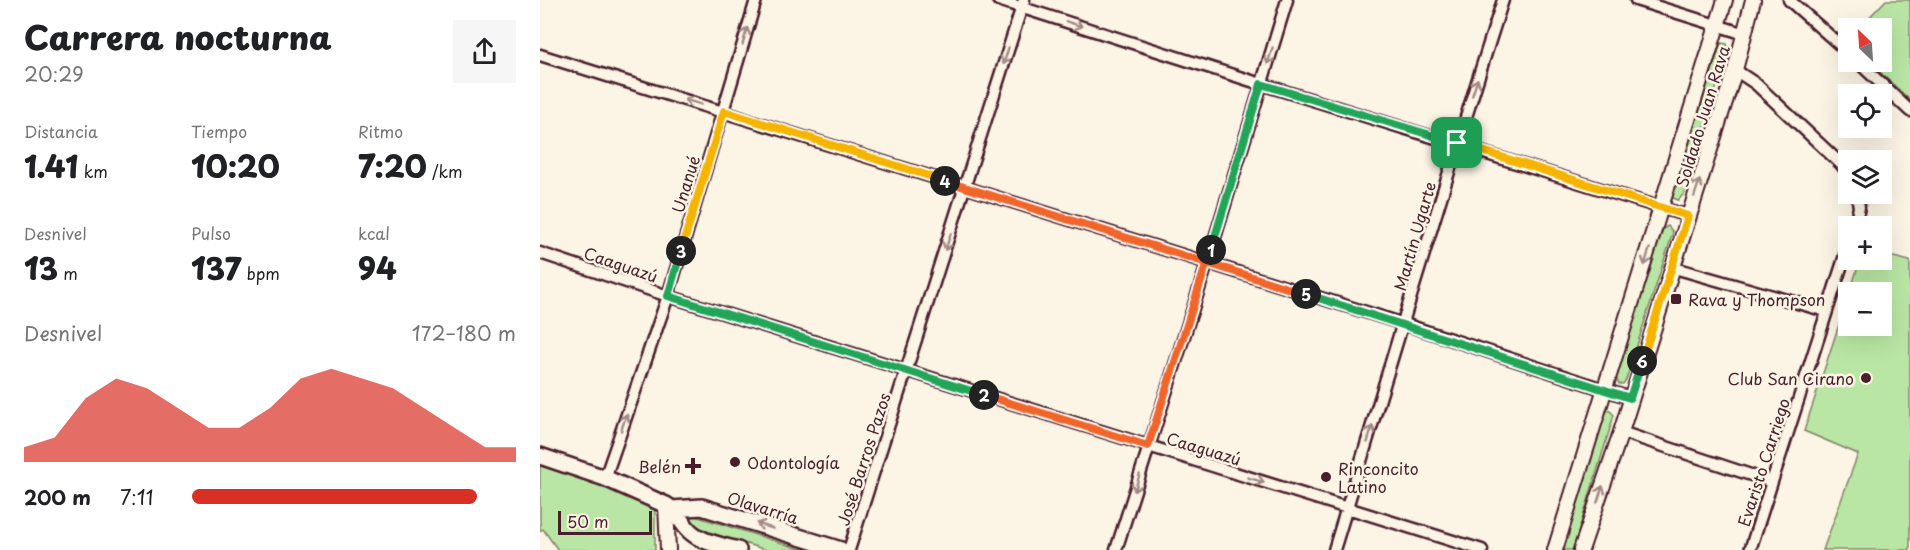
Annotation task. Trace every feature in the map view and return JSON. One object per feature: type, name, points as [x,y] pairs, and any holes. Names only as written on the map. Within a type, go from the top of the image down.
[{"type":"main road","name":"Olavarría","points":[[540,456],[605,478],[669,507],[692,533],[702,539],[738,550]]},
{"type":"main road","name":"Olavarría","points":[[669,507],[702,507],[841,550]]},
{"type":"street","name":"Unanué","points":[[605,478],[668,296],[756,0]]},
{"type":"street","points":[[998,0],[1023,4],[1261,84],[1688,216]]},
{"type":"street","points":[[1116,550],[1207,264],[1287,0]]},
{"type":"street","name":"Martín Ugarte","points":[[1334,550],[1457,143],[1503,0]]},
{"type":"street","points":[[1636,0],[1745,34]]},
{"type":"street","name":"Soldado Juan Rava","points":[[1555,550],[1725,0]]},
{"type":"street","name":"Soldado Juan Rava","points":[[1581,550],[1735,70],[1753,0]]},
{"type":"street","points":[[1789,0],[1838,43]]},
{"type":"street","name":"José Barros Pazos","points":[[849,550],[1023,4]]},
{"type":"street","points":[[540,55],[1404,324],[1630,398]]},
{"type":"street","points":[[1735,70],[1756,84],[1838,161]]},
{"type":"street","points":[[1869,72],[1910,111]]},
{"type":"street","name":"Caaguazú","points":[[540,253],[668,296],[1482,550]]},
{"type":"street","points":[[1671,267],[1826,311]]},
{"type":"street","name":"Evaristo Carriego","points":[[1750,550],[1840,270]]},
{"type":"street","points":[[1620,432],[1772,482]]},
{"type":"street","points":[[668,550],[669,507]]},
{"type":"green space","points":[[1886,0],[1910,0],[1910,100],[1880,72],[1892,72],[1892,18],[1869,18]]},
{"type":"green space","points":[[1721,43],[1727,44],[1728,49],[1684,194],[1678,200],[1673,198],[1672,192]]},
{"type":"green space","points":[[1668,226],[1673,232],[1626,380],[1623,384],[1619,384],[1616,378],[1662,229]]},
{"type":"green space","name":"Club San Cirano","points":[[1892,257],[1910,261],[1910,550],[1823,550],[1858,454],[1804,431],[1838,327],[1838,336],[1892,336],[1892,282],[1853,282],[1857,270],[1892,270]]},
{"type":"green space","points":[[1609,410],[1614,415],[1573,550],[1562,550],[1604,414]]},
{"type":"green space","points":[[540,465],[642,499],[653,506],[655,550],[558,550],[543,529],[540,531]]},
{"type":"green space","points":[[692,515],[804,550],[766,550],[693,527]]},
{"type":"place","name":"Rava y Thompson","points":[[1676,299]]},
{"type":"place","name":"Club San Cirano","points":[[1866,378]]},
{"type":"place","name":"Odontología","points":[[735,462]]},
{"type":"place","name":"Belén","points":[[693,466]]},
{"type":"place","name":"Rinconcito Latino","points":[[1326,477]]},
{"type":"route","points":[[1457,143],[1261,84],[1207,264],[1148,446],[668,296],[724,111],[1207,264],[1404,324],[1630,398],[1688,216],[1457,143]]}]
